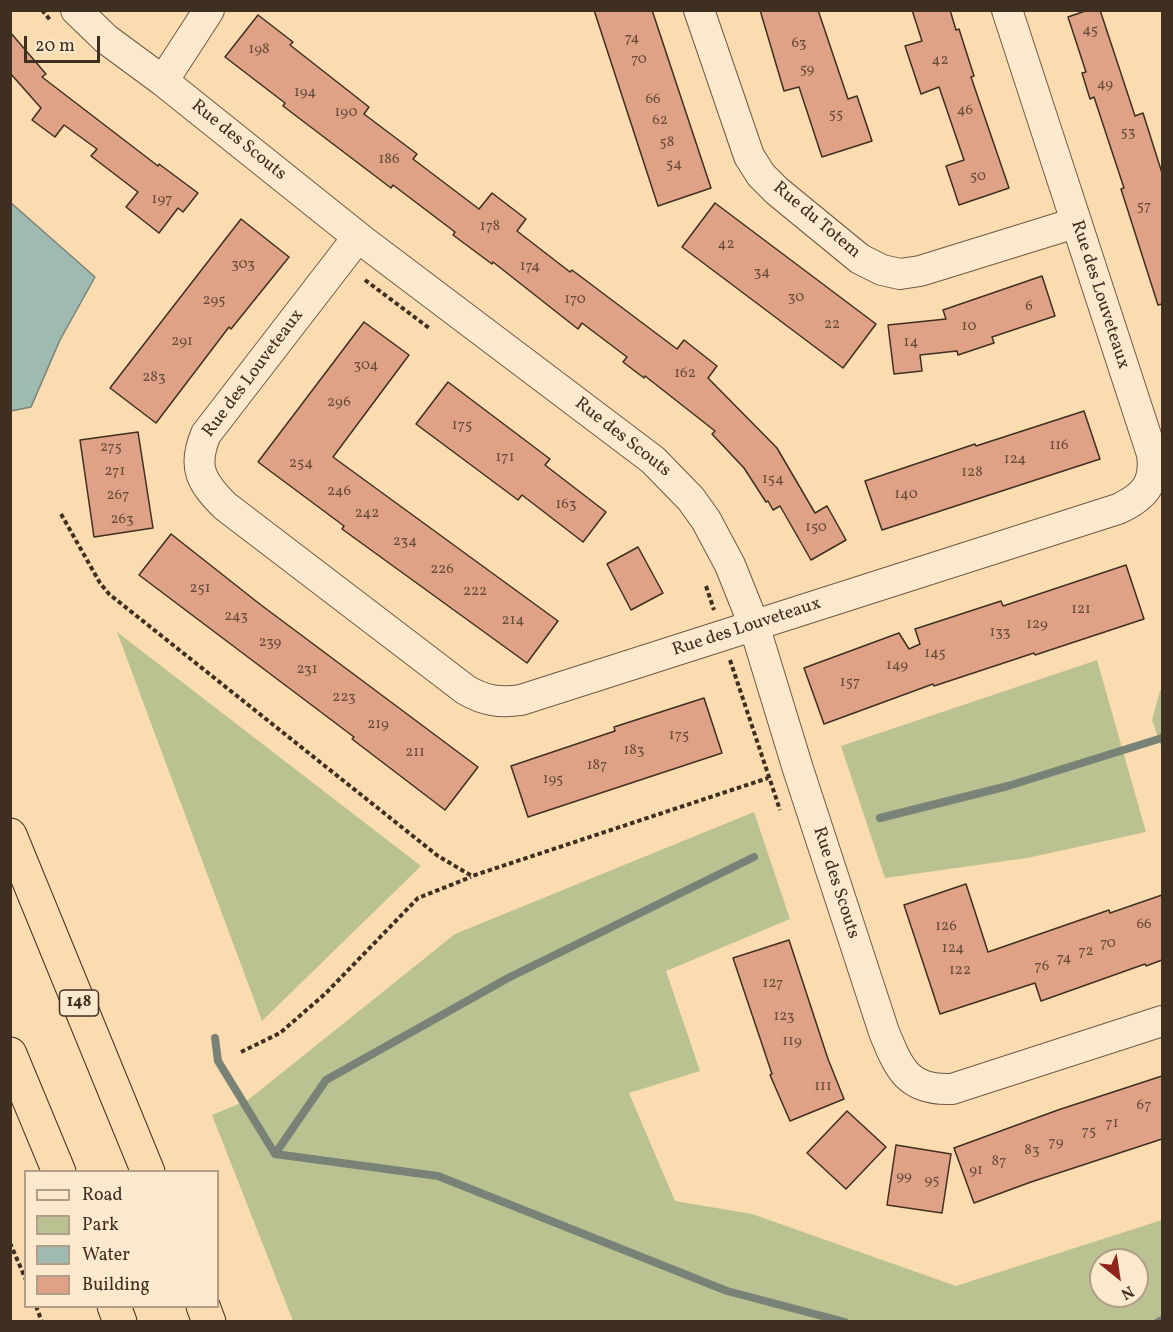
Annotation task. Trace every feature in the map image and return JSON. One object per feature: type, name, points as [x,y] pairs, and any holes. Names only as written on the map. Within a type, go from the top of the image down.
[{"type":"highway","name":"148","points":[[10,835],[147,1170]]},
{"type":"highway","points":[[10,1054],[58,1170]]},
{"type":"highway","points":[[203,1308],[209,1322]]},
{"type":"street","points":[[163,81],[209,10]]},
{"type":"street","name":"Rue du Totem","points":[[699,10],[741,136],[749,156],[761,175],[860,260],[882,270],[900,274],[920,271],[1075,223]]},
{"type":"street","name":"Rue des Louveteaux","points":[[350,248],[206,434],[198,457],[199,469],[204,482],[225,506],[466,690],[480,698],[506,702],[521,700],[1118,509],[1143,494],[1154,469],[1152,454],[1006,10]]},
{"type":"street","name":"Rue des Scouts","points":[[63,16],[106,39],[163,81],[350,248],[653,460],[691,499],[714,534],[730,565],[754,626],[884,1032],[902,1071],[912,1081],[925,1088],[952,1089],[1162,1021]]},
{"type":"path","points":[[42,10],[63,16]]},
{"type":"path","points":[[350,248],[370,285],[435,333]]},
{"type":"path","points":[[62,514],[100,583],[109,594],[438,856],[472,876]]},
{"type":"path","points":[[706,585],[783,820]]},
{"type":"path","points":[[241,1052],[280,1033],[325,994],[418,898],[472,876],[798,769]]},
{"type":"path","points":[[10,1243],[24,1275]]},
{"type":"green space","points":[[117,632],[421,866],[262,1021]]},
{"type":"green space","points":[[1097,660],[1146,832],[1027,858],[885,878],[841,746]]},
{"type":"green space","points":[[1162,690],[1162,749],[1152,720]]},
{"type":"green space","points":[[754,812],[790,919],[666,971],[700,1071],[629,1093],[675,1201],[752,1214],[956,1286],[1162,1220],[1162,1321],[293,1321],[212,1115],[248,1100],[455,934]]},
{"type":"water","points":[[10,202],[95,277],[60,340],[31,407],[11,411]]},
{"type":"building","points":[[594,10],[652,10],[711,188],[658,206]]},
{"type":"building","points":[[760,10],[818,10],[848,99],[857,96],[872,141],[822,157],[799,87],[784,91]]},
{"type":"building","points":[[912,10],[950,10],[956,30],[959,29],[974,76],[971,77],[1009,188],[959,205],[946,166],[964,160],[939,87],[921,94],[905,46],[922,41]]},
{"type":"building","points":[[1088,10],[1100,10],[1135,116],[1143,113],[1162,173],[1162,304],[1158,305],[1121,189],[1124,188],[1094,97],[1090,99],[1082,73],[1086,72],[1068,17]]},
{"type":"building","points":[[258,15],[293,42],[290,45],[369,107],[364,114],[417,154],[413,159],[479,209],[492,193],[526,219],[517,231],[570,272],[572,270],[677,349],[684,340],[717,366],[708,378],[777,448],[815,513],[827,506],[846,540],[811,560],[780,506],[773,510],[768,501],[766,502],[744,468],[712,434],[715,431],[645,376],[644,378],[623,362],[627,357],[582,323],[578,329],[493,262],[492,264],[453,235],[455,232],[393,185],[391,188],[283,106],[285,103],[225,57]]},
{"type":"building","points":[[10,32],[46,74],[42,77],[158,166],[159,164],[198,193],[183,212],[178,208],[159,233],[126,207],[138,192],[91,156],[97,149],[64,125],[55,137],[32,120],[41,108],[10,73]]},
{"type":"building","points":[[715,203],[876,324],[843,368],[682,247]]},
{"type":"building","points":[[241,219],[289,257],[231,329],[229,327],[156,423],[110,388]]},
{"type":"building","points":[[1042,276],[1055,316],[992,337],[994,343],[958,355],[957,351],[920,355],[922,371],[894,374],[888,325],[946,319],[943,310]]},
{"type":"building","points":[[364,322],[409,355],[333,457],[558,621],[527,663],[342,529],[344,526],[258,462]]},
{"type":"building","points":[[448,382],[550,459],[545,465],[606,512],[583,542],[522,495],[518,500],[416,424]]},
{"type":"building","points":[[1084,411],[1100,459],[882,530],[865,481]]},
{"type":"building","points":[[138,432],[153,528],[94,537],[80,440]]},
{"type":"building","points":[[171,534],[261,605],[478,767],[445,810],[352,739],[354,737],[139,575]]},
{"type":"building","points":[[638,547],[663,593],[631,610],[607,564]]},
{"type":"building","points":[[1126,565],[1144,619],[1035,655],[1034,653],[934,686],[933,684],[824,724],[804,668],[899,633],[909,649],[920,644],[915,629],[1001,601],[1003,606]]},
{"type":"building","points":[[704,698],[722,753],[528,817],[511,766],[615,731],[614,727]]},
{"type":"building","points":[[966,884],[988,952],[1109,910],[1110,913],[1162,895],[1162,960],[1041,1001],[1035,983],[940,1014],[904,905]]},
{"type":"building","points":[[789,940],[828,1059],[844,1099],[790,1121],[770,1075],[772,1074],[733,958]]},
{"type":"building","points":[[1162,1076],[1162,1139],[974,1203],[954,1148],[1058,1110]]},
{"type":"building","points":[[847,1111],[886,1147],[846,1189],[807,1153]]},
{"type":"building","points":[[896,1145],[951,1154],[942,1213],[887,1205]]},
{"type":"waterway","points":[[880,818],[1008,786],[1162,738]]},
{"type":"waterway","points":[[275,1154],[326,1080],[508,978],[754,857]]},
{"type":"waterway","points":[[215,1038],[218,1061],[275,1154],[438,1176],[727,1291],[845,1322]]},
{"type":"waterway","points":[[1158,1322],[1162,1320]]}]
